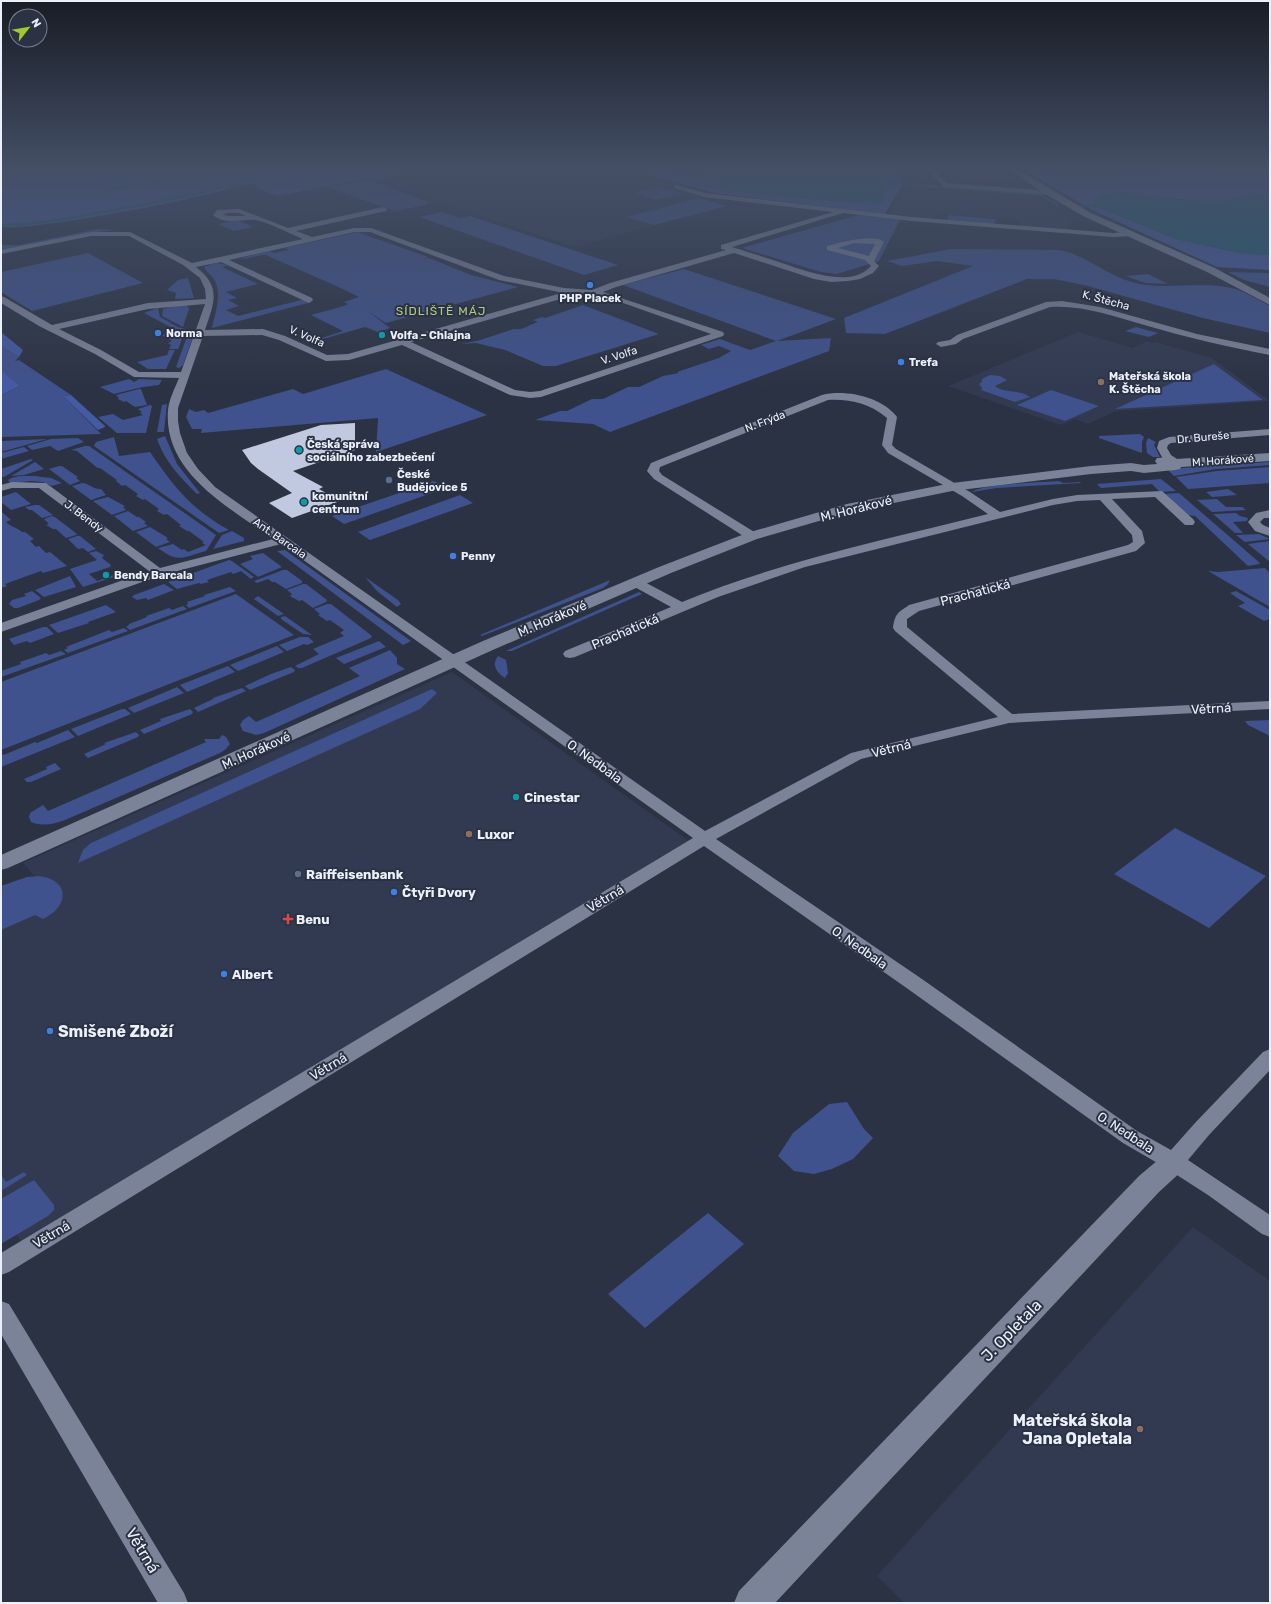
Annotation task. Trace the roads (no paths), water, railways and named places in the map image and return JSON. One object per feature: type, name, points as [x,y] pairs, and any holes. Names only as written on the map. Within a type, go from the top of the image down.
[{"type":"street","name":"Ant. Barcala","points":[[1,252],[52,242]]},
{"type":"street","name":"Ant. Barcala","points":[[145,242],[191,266],[204,277],[209,289],[210,300],[200,333],[173,408],[173,434],[182,454],[195,474],[211,490],[454,662]]},
{"type":"street","points":[[191,266],[298,242]]},
{"type":"street","points":[[405,242],[502,278],[564,290]]},
{"type":"street","points":[[742,242],[724,247],[731,251],[817,277],[838,281],[870,272],[876,266],[869,260],[830,248],[851,242]]},
{"type":"street","points":[[869,260],[872,259],[880,242],[876,242]]},
{"type":"street","points":[[1148,242],[1211,270],[1270,302]]},
{"type":"street","name":"V. Volfa","points":[[595,292],[731,251]]},
{"type":"street","points":[[223,260],[309,300]]},
{"type":"street","name":"V. Volfa","points":[[200,333],[263,332],[282,338],[326,358],[349,358],[403,342],[561,296],[564,290],[595,292],[620,298],[720,334],[541,394],[530,395],[513,392],[403,342]]},
{"type":"street","points":[[1,299],[137,375],[184,375]]},
{"type":"street","points":[[52,328],[148,306],[210,300]]},
{"type":"street","name":"K. Štěcha","points":[[940,344],[953,342],[960,337],[1049,304],[1063,303],[1075,304],[1219,343],[1270,352]]},
{"type":"street","name":"N. Frýda","points":[[752,536],[658,477],[653,471],[655,464],[826,397],[846,396],[865,400],[884,410],[892,417],[887,445],[892,451],[952,487]]},
{"type":"street","name":"Dr. Bureše","points":[[1177,463],[1167,457],[1162,448],[1163,443],[1169,440],[1270,432]]},
{"type":"street","name":"M. Horákové","points":[[1,863],[635,582],[752,536],[848,508],[952,487],[1048,475],[1131,467],[1144,469],[1160,468],[1175,466],[1177,463],[1270,457]]},
{"type":"street","name":"J. Bendy","points":[[1,488],[12,485],[42,485],[158,572]]},
{"type":"street","points":[[952,487],[996,515]]},
{"type":"street","name":"Prachatická","points":[[570,654],[713,594],[801,564],[1053,502],[1076,498],[1158,494],[1189,522]]},
{"type":"street","name":"Prachatická","points":[[1009,719],[900,628],[901,617],[914,608],[1132,548],[1139,543],[1138,534],[1104,497]]},
{"type":"street","points":[[1270,514],[1260,515],[1254,522],[1259,528],[1270,532]]},
{"type":"street","points":[[1,628],[158,572],[283,540]]},
{"type":"street","name":"Prachatická","points":[[635,582],[681,607]]},
{"type":"street","name":"O. Nedbala","points":[[454,662],[704,839],[915,984],[1130,1137],[1174,1162],[1270,1227]]},
{"type":"street","name":"Větrná","points":[[1,1265],[704,839],[856,756],[1009,719],[1270,705]]},
{"type":"street","name":"J. Opletala","points":[[752,1603],[1149,1184],[1174,1162],[1202,1129],[1270,1057]]},
{"type":"street","name":"Větrná","points":[[1,1312],[174,1603]]},
{"type":"place","name":"PHP Placek","points":[[590,285]]},
{"type":"place","name":"Norma","points":[[158,333]]},
{"type":"place","name":"Volfa – Chlajna","points":[[382,335]]},
{"type":"place","name":"Trefa","points":[[901,362]]},
{"type":"place","name":"Mateřská škola K. Štěcha","points":[[1101,382]]},
{"type":"place","name":"Česká správa sociálního zabezbečení","points":[[299,450]]},
{"type":"place","name":"České Budějovice 5","points":[[389,480]]},
{"type":"place","name":"komunitní centrum","points":[[304,502]]},
{"type":"place","name":"Penny","points":[[453,556]]},
{"type":"place","name":"Bendy Barcala","points":[[106,575]]},
{"type":"place","name":"Cinestar","points":[[516,797]]},
{"type":"place","name":"Luxor","points":[[469,834]]},
{"type":"place","name":"Raiffeisenbank","points":[[298,874]]},
{"type":"place","name":"Čtyři Dvory","points":[[394,892]]},
{"type":"place","name":"Benu","points":[[288,919]]},
{"type":"place","name":"Albert","points":[[224,974]]},
{"type":"place","name":"Smišené Zboží","points":[[50,1031]]},
{"type":"place","name":"Mateřská škola Jana Opletala","points":[[1140,1429]]},
{"type":"district","name":"SÍDLIŠTĚ MÁJ","points":[[441,311]]}]
